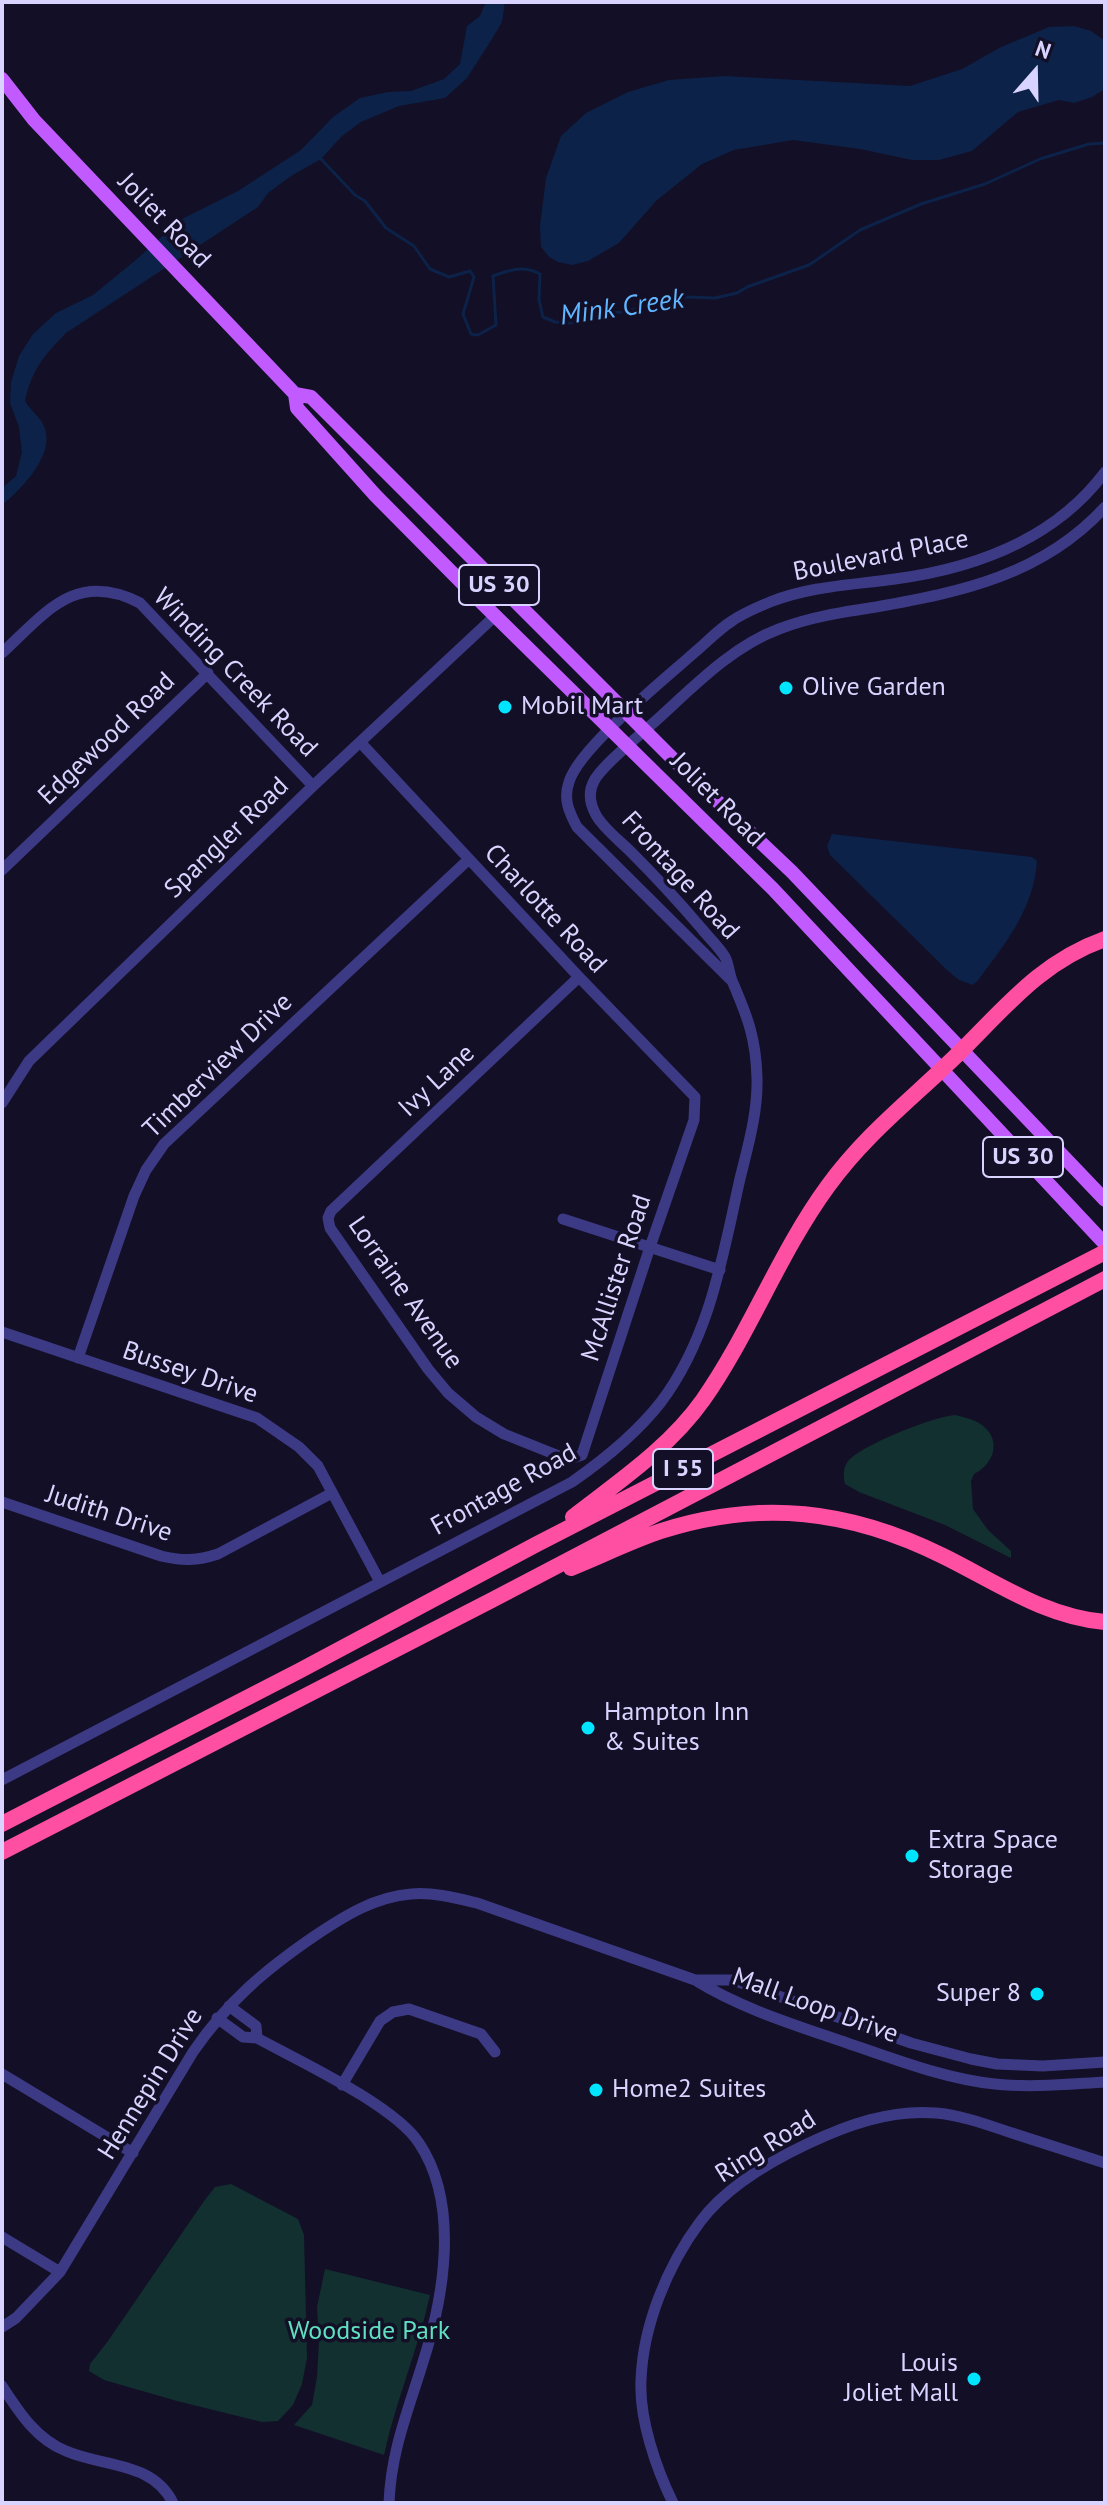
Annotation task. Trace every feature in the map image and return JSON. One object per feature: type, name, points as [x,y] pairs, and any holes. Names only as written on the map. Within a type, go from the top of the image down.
[{"type":"highway","points":[[537,1544],[642,1464],[702,1402],[800,1227],[851,1155],[878,1126],[963,1050],[1013,997],[1042,972],[1077,950],[1105,939]]},
{"type":"highway","name":"I 55","points":[[2,1824],[1105,1252]]},
{"type":"highway","name":"I 55","points":[[2,1852],[1105,1279]]},
{"type":"highway","points":[[492,1600],[660,1532],[712,1518],[790,1512],[847,1520],[903,1538],[1061,1615],[1105,1622]]},
{"type":"main road","name":"Joliet Road","points":[[2,79],[34,120],[295,394],[297,408],[375,495],[773,889],[1105,1244]]},
{"type":"main road","name":"Joliet Road","points":[[295,394],[311,397],[645,731],[792,872],[1105,1200]]},
{"type":"street","name":"Boulevard Place","points":[[627,713],[732,621],[771,602],[818,589],[944,571],[980,561],[1044,530],[1090,492],[1105,472]]},
{"type":"street","name":"Boulevard Place","points":[[645,731],[730,657],[763,636],[806,619],[927,598],[1007,575],[1066,542],[1105,507]]},
{"type":"street","name":"Winding Creek Road","points":[[2,653],[48,609],[67,598],[105,590],[123,594],[140,603],[313,786]]},
{"type":"street","name":"Spangler Road","points":[[2,1103],[29,1061],[313,786],[495,616]]},
{"type":"street","name":"Edgewood Road","points":[[2,870],[208,673]]},
{"type":"street","name":"Frontage Road","points":[[627,713],[575,767],[565,797],[569,813],[577,827],[731,980]]},
{"type":"street","name":"Frontage Road","points":[[2,1780],[572,1482],[606,1458],[662,1401],[695,1347],[709,1310],[754,1116],[757,1081],[751,1025],[731,980],[726,958],[677,900],[597,817],[589,797],[594,780],[645,731]]},
{"type":"street","name":"Charlotte Road","points":[[360,742],[468,860],[695,1097],[696,1105]]},
{"type":"street","name":"Timberview Drive","points":[[78,1358],[134,1196],[146,1170],[164,1144],[468,860]]},
{"type":"street","name":"Ivy Lane","points":[[328,1218],[331,1211],[579,977]]},
{"type":"street","name":"McAllister Road","points":[[573,1458],[582,1455],[694,1120],[696,1105]]},
{"type":"street","name":"Lorraine Avenue","points":[[328,1218],[330,1228],[448,1393],[476,1417],[504,1434],[533,1447],[573,1458]]},
{"type":"street","points":[[563,1219],[720,1270]]},
{"type":"street","name":"Bussey Drive","points":[[2,1332],[257,1418],[299,1447],[318,1466],[380,1582]]},
{"type":"street","name":"Judith Drive","points":[[2,1502],[181,1561],[218,1554],[332,1493]]},
{"type":"street","name":"Hennepin Drive","points":[[2,2327],[16,2318],[60,2272],[193,2052],[217,2018],[271,1966],[348,1914],[381,1899],[412,1894],[444,1896],[477,1903],[695,1980]]},
{"type":"street","name":"Mall Loop Drive","points":[[695,1980],[733,1980],[911,2043],[971,2059],[997,2064],[1043,2066],[1105,2062]]},
{"type":"street","name":"Mall Loop Drive","points":[[695,1980],[724,1998],[781,2020],[905,2062],[967,2079],[995,2084],[1043,2086],[1105,2082]]},
{"type":"street","points":[[229,2006],[256,2026],[257,2038]]},
{"type":"street","points":[[342,2085],[380,2021],[393,2012],[409,2009],[481,2034],[495,2052]]},
{"type":"street","points":[[217,2018],[243,2037],[257,2038],[380,2108],[419,2143],[432,2170],[443,2209],[445,2244],[436,2318],[394,2454],[389,2503]]},
{"type":"street","points":[[2,2074],[133,2153]]},
{"type":"street","name":"Ring Road","points":[[673,2503],[658,2472],[648,2435],[641,2382],[646,2340],[674,2264],[700,2221],[731,2191],[789,2152],[842,2127],[891,2115],[936,2113],[982,2123],[1105,2163]]},
{"type":"street","points":[[2,2237],[60,2272]]},
{"type":"street","points":[[2,2386],[40,2436],[66,2451],[141,2472],[162,2488],[173,2503]]},
{"type":"green space","points":[[955,1415],[979,1423],[991,1435],[991,1457],[971,1481],[973,1509],[988,1530],[1011,1551],[1011,1558],[945,1525],[845,1484],[844,1474],[849,1460],[869,1446],[899,1432]]},
{"type":"green space","points":[[231,2184],[298,2219],[304,2235],[307,2358],[302,2384],[293,2405],[278,2421],[262,2422],[177,2401],[104,2380],[89,2371],[90,2364],[204,2201],[215,2187]]},
{"type":"green space","name":"Woodside Park","points":[[325,2269],[430,2295],[384,2455],[294,2425],[312,2405],[319,2341],[317,2307]]},
{"type":"water","points":[[486,2],[505,2],[502,22],[467,78],[445,98],[399,106],[361,122],[342,136],[321,159],[268,193],[258,207],[66,333],[40,364],[25,401],[44,426],[45,448],[41,459],[19,490],[2,505],[2,488],[16,476],[22,452],[19,427],[10,403],[11,382],[19,356],[33,334],[56,313],[93,295],[180,220],[238,191],[301,150],[333,117],[360,98],[411,91],[444,79],[460,64],[467,26],[480,16]]},
{"type":"water","points":[[1074,26],[1091,31],[1105,41],[1105,89],[1074,103],[1059,100],[1018,112],[972,151],[939,160],[912,160],[793,140],[734,150],[702,164],[656,201],[619,243],[588,261],[572,265],[558,262],[541,247],[540,226],[546,178],[561,136],[586,113],[628,92],[669,80],[724,76],[910,86],[962,69],[1001,47],[1049,27]]},
{"type":"water","points":[[832,834],[1032,857],[1037,861],[1035,878],[1017,924],[973,985],[959,980],[948,971],[830,855],[827,846]]},
{"type":"waterway","name":"Mink Creek","points":[[321,159],[355,195],[365,201],[386,228],[414,246],[430,269],[449,277],[470,271],[474,277],[463,314],[471,334],[478,335],[496,325],[493,276],[505,272],[522,269],[540,274],[539,300],[543,317],[555,322],[571,323],[595,314],[622,312],[688,297],[715,298],[737,293],[809,265],[860,230],[921,204],[985,184],[1040,159],[1089,144],[1105,143]]},
{"type":"place","name":"Olive Garden","points":[[786,688]]},
{"type":"place","name":"Mobil Mart","points":[[505,707]]},
{"type":"place","name":"Hampton Inn & Suites","points":[[588,1728]]},
{"type":"place","name":"Extra Space Storage","points":[[912,1856]]},
{"type":"place","name":"Super 8","points":[[1037,1994]]},
{"type":"place","name":"Home2 Suites","points":[[596,2090]]},
{"type":"place","name":"Louis Joliet Mall","points":[[974,2379]]}]
